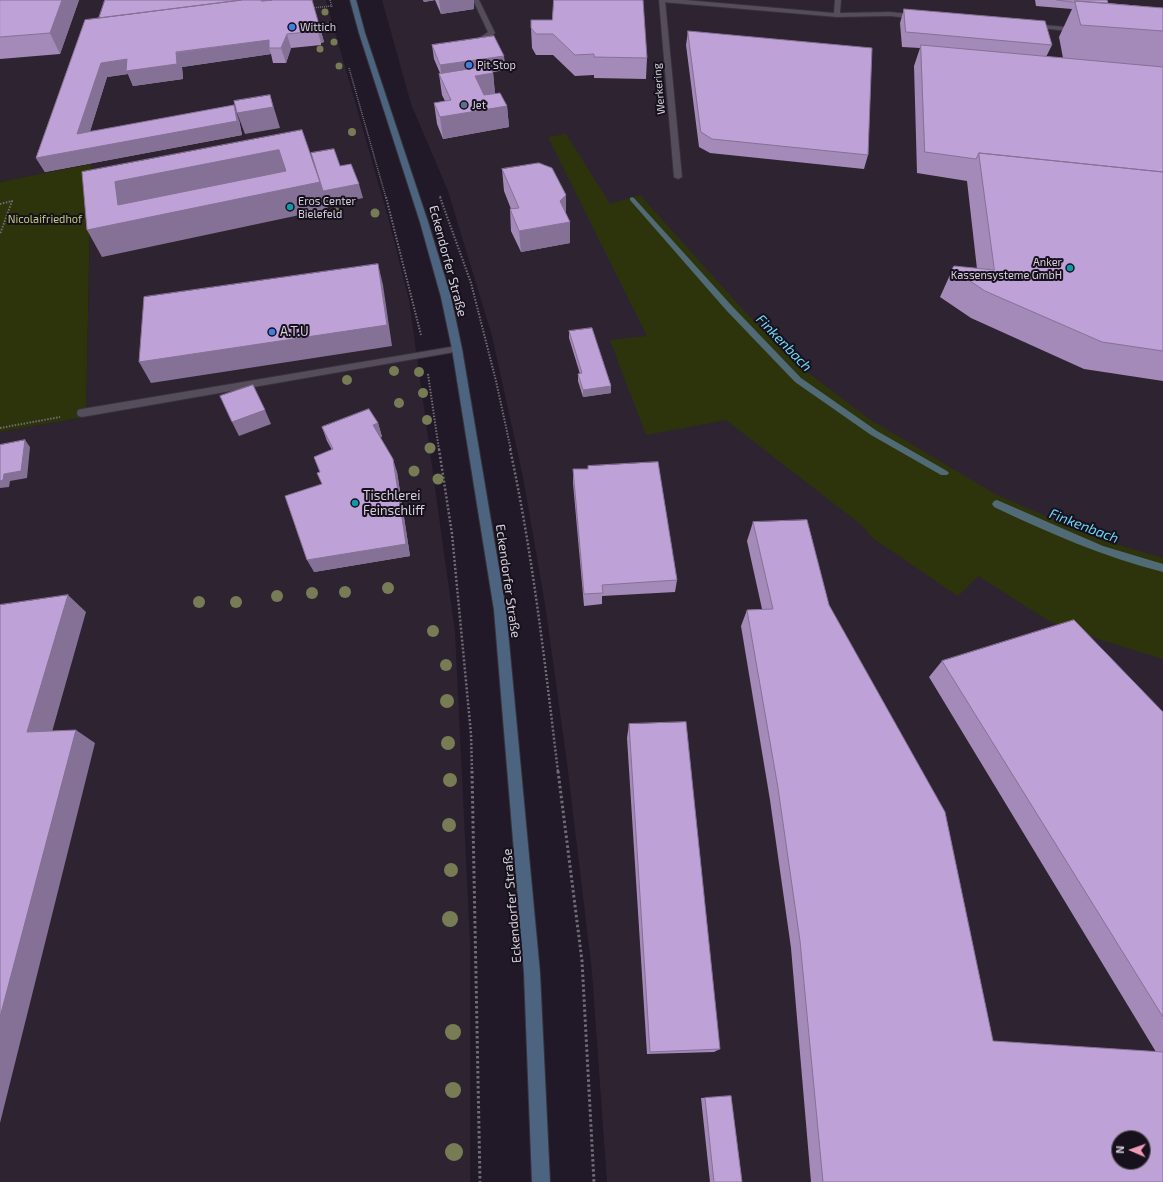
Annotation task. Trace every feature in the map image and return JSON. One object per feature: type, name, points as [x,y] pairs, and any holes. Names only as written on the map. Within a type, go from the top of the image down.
[{"type":"main road","name":"Eckendorfer Straße","points":[[353,0],[362,33],[433,250],[446,297],[457,349],[500,610],[532,972],[541,1182]]},
{"type":"street","points":[[465,43],[480,41],[492,33],[476,0]]},
{"type":"street","points":[[662,0],[837,15],[890,14],[929,18]]},
{"type":"street","name":"Werkering","points":[[662,0],[678,177]]},
{"type":"street","points":[[837,15],[838,0]]},
{"type":"street","points":[[1022,25],[1084,30]]},
{"type":"street","points":[[82,413],[457,349]]},
{"type":"path","points":[[330,0],[333,12]]},
{"type":"path","points":[[308,9],[331,6]]},
{"type":"path","points":[[347,60],[394,226],[425,355],[452,534],[471,734],[480,1182]]},
{"type":"path","points":[[0,204],[12,201],[0,234]]},
{"type":"path","points":[[0,428],[82,413]]},
{"type":"shaded area","points":[[0,0],[326,0],[388,217],[409,300],[455,632],[470,942],[470,1182],[0,1182],[0,432],[86,417],[91,165],[0,182]]},
{"type":"shaded area","points":[[382,0],[1163,0],[1163,1182],[607,1182],[592,972],[567,763],[545,604],[523,477],[492,336],[448,191],[411,104]]},
{"type":"green space","points":[[566,134],[610,204],[640,195],[745,312],[807,372],[869,419],[995,494],[1098,539],[1163,558],[1163,659],[1085,635],[1049,621],[978,576],[958,596],[871,537],[864,527],[726,420],[646,435],[610,340],[647,336],[548,137]]},
{"type":"green space","name":"Nicolaifriedhof","points":[[91,164],[86,417],[0,432],[0,182]]},
{"type":"building","points":[[0,0],[62,0],[50,33],[0,37]]},
{"type":"building","points":[[105,0],[242,0],[99,18]]},
{"type":"building","points":[[242,0],[312,0],[320,28],[317,29],[318,31],[287,34],[281,48],[269,48],[269,40],[176,52],[177,64],[126,71],[127,59],[101,63],[77,134],[234,105],[237,121],[36,158],[85,20]]},
{"type":"building","points":[[554,0],[643,0],[647,58],[594,57],[594,54],[575,55],[553,34],[536,34],[531,28],[531,20],[552,20]]},
{"type":"building","points":[[1057,0],[1107,0],[1108,3],[1075,2]]},
{"type":"building","points":[[1075,1],[1163,8],[1163,31],[1081,25]]},
{"type":"building","points":[[904,9],[1045,21],[1052,45],[906,32]]},
{"type":"building","points":[[688,31],[872,48],[868,155],[712,139],[701,132]]},
{"type":"building","points":[[494,36],[504,56],[440,65],[432,45]]},
{"type":"building","points":[[921,45],[1163,67],[1163,172],[979,153],[976,159],[925,152]]},
{"type":"building","points":[[489,66],[493,73],[475,76],[484,95],[500,93],[507,106],[440,117],[434,103],[451,100],[439,74]]},
{"type":"building","points":[[270,95],[273,107],[237,113],[234,101]]},
{"type":"building","points":[[302,130],[320,182],[87,230],[82,172]],"holes":[[[279,150],[286,171],[118,205],[115,182]]]},
{"type":"building","points":[[334,149],[340,166],[351,164],[359,184],[323,191],[311,153]]},
{"type":"building","name":"Anker Kassensysteme GmbH","points":[[979,153],[1163,172],[1163,351],[1102,342],[985,291],[952,269],[954,266],[994,270]]},
{"type":"building","points":[[539,163],[552,168],[566,195],[560,201],[570,222],[519,231],[510,209],[519,208],[502,169]]},
{"type":"building","name":"A.T.U","points":[[378,264],[387,325],[139,362],[144,297]]},
{"type":"building","points":[[592,328],[611,386],[583,390],[578,374],[582,373],[569,331]]},
{"type":"building","points":[[253,385],[265,410],[232,422],[220,396]]},
{"type":"building","name":"Tischlerei Feinschliff","points":[[369,409],[378,423],[373,425],[393,459],[406,544],[307,560],[285,496],[322,484],[317,473],[320,472],[314,457],[333,449],[322,427]]},
{"type":"building","points":[[25,440],[21,471],[4,474],[3,480],[0,481],[0,445]]},
{"type":"building","points":[[658,462],[677,580],[602,585],[603,593],[584,594],[573,469],[588,469],[588,466]]},
{"type":"building","points":[[807,520],[829,605],[945,812],[993,1041],[1163,1052],[1163,1182],[823,1182],[800,941],[778,788],[747,610],[773,609],[753,522]]},
{"type":"building","points":[[68,595],[27,732],[76,730],[0,1017],[0,605]]},
{"type":"building","points":[[1074,620],[1163,712],[1163,1017],[942,661]]},
{"type":"building","points":[[686,722],[720,1049],[650,1052],[629,724]]},
{"type":"building","points":[[731,1096],[742,1182],[714,1182],[705,1098]]},
{"type":"waterway","name":"Finkenbach","points":[[632,199],[729,308],[798,380],[874,433],[944,473]]},
{"type":"waterway","name":"Finkenbach","points":[[997,504],[1058,532],[1100,549],[1142,563],[1163,568]]},
{"type":"place","name":"Wittich","points":[[292,27]]},
{"type":"place","name":"Pit Stop","points":[[469,65]]},
{"type":"place","name":"Jet","points":[[464,105]]},
{"type":"place","name":"Eros Center Bielefeld","points":[[290,207]]},
{"type":"place","name":"Anker Kassensysteme GmbH","points":[[1070,268]]},
{"type":"place","name":"A.T.U","points":[[272,332]]},
{"type":"place","name":"Tischlerei Feinschliff","points":[[355,503]]}]
